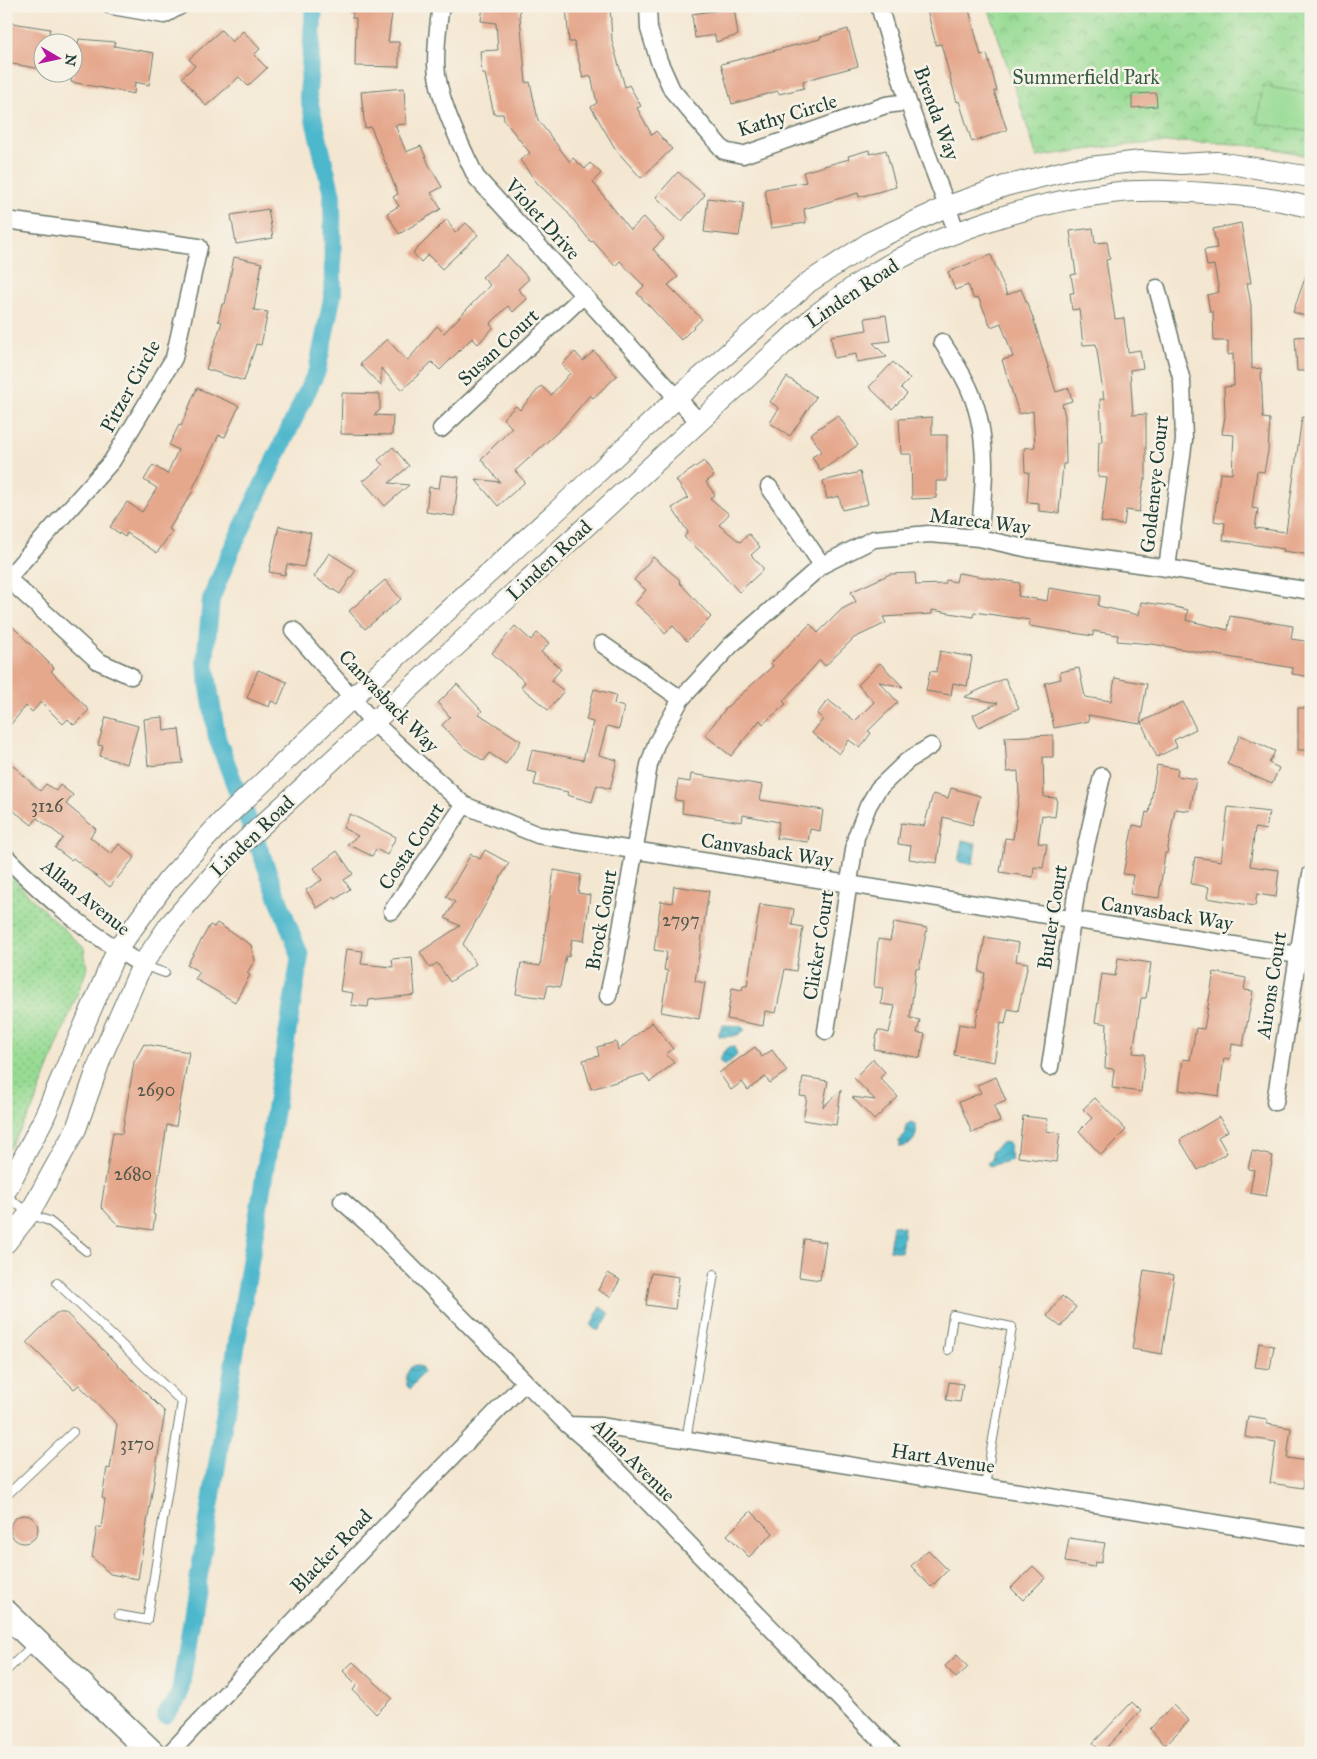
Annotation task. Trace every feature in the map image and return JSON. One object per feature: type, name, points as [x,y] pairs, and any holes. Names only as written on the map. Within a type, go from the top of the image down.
[{"type":"main road","points":[[6,1613],[152,1753]]},
{"type":"street","points":[[112,6],[164,15],[180,7]]},
{"type":"street","name":"Violet Drive","points":[[441,6],[436,66],[444,101],[457,138],[476,176],[699,422]]},
{"type":"street","name":"Kathy Circle","points":[[648,6],[649,29],[659,61],[672,90],[724,151],[743,154],[886,105],[908,102]]},
{"type":"street","name":"Brenda Way","points":[[879,6],[908,102],[957,233]]},
{"type":"street","name":"Linden Road","points":[[6,1191],[43,1120],[117,950],[166,880],[222,821],[353,697],[553,515],[677,398],[809,282],[872,241],[948,206],[1005,186],[1073,169],[1142,161],[1181,164],[1217,162],[1311,177]]},
{"type":"street","name":"Linden Road","points":[[6,1243],[29,1214],[76,1129],[101,1058],[142,965],[170,924],[235,850],[271,816],[813,317],[878,271],[930,244],[988,221],[1039,207],[1111,192],[1171,191],[1246,196],[1311,208]]},
{"type":"street","name":"Pitzer Circle","points":[[6,220],[199,247],[174,358],[112,460],[7,579]]},
{"type":"street","name":"Goldeneye Court","points":[[1157,288],[1182,381],[1184,440],[1167,568]]},
{"type":"street","name":"Susan Court","points":[[441,430],[584,295]]},
{"type":"street","points":[[942,342],[971,393],[982,430],[985,485],[979,538]]},
{"type":"street","points":[[769,487],[822,565]]},
{"type":"street","name":"Mareca Way","points":[[635,850],[649,765],[656,744],[681,699],[731,645],[822,565],[874,539],[929,534],[979,538],[1029,549],[1167,568],[1311,591]]},
{"type":"street","points":[[7,579],[98,662],[132,676]]},
{"type":"street","name":"Canvasback Way","points":[[293,630],[373,722],[464,804],[538,834],[1304,956]]},
{"type":"street","points":[[602,644],[681,699]]},
{"type":"street","name":"Clicker Court","points":[[826,1031],[856,837],[868,806],[878,789],[907,761],[931,746]]},
{"type":"street","name":"Butler Court","points":[[1050,1067],[1078,881],[1102,776]]},
{"type":"street","name":"Costa Court","points":[[392,911],[464,804]]},
{"type":"street","name":"Brock Court","points":[[608,996],[635,850]]},
{"type":"street","name":"Allan Avenue","points":[[6,857],[38,890],[93,935],[142,965]]},
{"type":"street","name":"Airons Court","points":[[1274,1102],[1304,956],[1311,874]]},
{"type":"street","name":"Allan Avenue","points":[[342,1201],[375,1230],[568,1425],[595,1448],[893,1753]]},
{"type":"street","name":"Blacker Road","points":[[170,1753],[306,1608],[525,1382]]},
{"type":"street","name":"Hart Avenue","points":[[568,1425],[582,1424],[1311,1538]]},
{"type":"lane","points":[[142,965],[165,974]]},
{"type":"lane","points":[[6,1195],[29,1214],[49,1221],[86,1251]]},
{"type":"lane","points":[[686,1440],[714,1274]]},
{"type":"lane","points":[[57,1283],[182,1402],[147,1620],[119,1615]]},
{"type":"lane","points":[[948,1350],[953,1315],[1012,1327],[985,1486]]},
{"type":"lane","points":[[6,1496],[73,1432]]},
{"type":"lane","points":[[6,1671],[36,1642]]},
{"type":"green space","name":"Summerfield Park","points":[[988,6],[1311,6],[1311,157],[1277,149],[1243,145],[1209,142],[1174,142],[1106,147],[1037,157]]},
{"type":"green space","points":[[1263,86],[1311,94],[1311,132],[1257,123]]},
{"type":"green space","points":[[6,870],[34,901],[84,948],[87,969],[32,1110],[9,1149],[6,1145]]},
{"type":"water","points":[[962,840],[976,843],[973,864],[958,862]]},
{"type":"water","points":[[723,1025],[741,1026],[745,1030],[733,1036],[719,1036]]},
{"type":"water","points":[[731,1046],[734,1047],[737,1055],[726,1065],[723,1065],[719,1060],[724,1051]]},
{"type":"water","points":[[911,1122],[916,1127],[915,1138],[909,1145],[900,1147],[899,1140],[906,1133],[906,1125]]},
{"type":"water","points":[[1003,1142],[1010,1144],[1009,1151],[1012,1160],[989,1166],[987,1163],[992,1160],[992,1151]]},
{"type":"water","points":[[893,1225],[904,1227],[901,1252],[889,1250]]},
{"type":"water","points":[[600,1307],[610,1314],[599,1330],[596,1330],[591,1326]]},
{"type":"water","points":[[415,1365],[422,1367],[423,1372],[410,1389],[407,1386],[406,1380],[408,1371]]},
{"type":"building","points":[[354,6],[393,6],[388,42],[399,42],[399,67],[355,66],[356,18],[352,18]]},
{"type":"building","points":[[483,6],[519,6],[526,83],[530,82],[538,120],[570,162],[573,158],[585,169],[590,163],[601,173],[593,182],[630,230],[644,217],[664,239],[653,249],[678,277],[668,285],[702,319],[681,340],[637,293],[644,286],[620,261],[615,266],[593,241],[591,242],[564,208],[538,184],[520,160],[530,153],[504,120],[503,114],[494,114],[485,74],[482,74],[480,51],[498,50],[496,23],[481,21]]},
{"type":"building","points":[[566,6],[610,6],[612,41],[625,87],[629,85],[641,106],[637,108],[652,135],[656,131],[672,149],[641,178],[616,150],[591,107],[597,103],[591,76],[583,78],[574,42],[569,42]]},
{"type":"building","points":[[926,6],[968,6],[981,56],[987,54],[997,91],[994,91],[1007,130],[972,142],[959,101],[957,102],[941,44],[936,45]]},
{"type":"building","points":[[734,8],[738,35],[716,42],[715,35],[695,38],[692,14]]},
{"type":"building","points":[[6,22],[50,29],[49,32],[32,32],[32,67],[6,63]]},
{"type":"building","points":[[848,29],[858,66],[803,81],[804,88],[779,94],[778,91],[732,104],[721,64],[820,39],[820,37]]},
{"type":"building","points":[[221,30],[232,42],[243,31],[260,49],[254,55],[267,68],[248,86],[239,77],[206,106],[182,77],[195,66],[189,59]]},
{"type":"building","points":[[82,39],[115,42],[114,46],[154,53],[149,85],[135,82],[134,94],[71,82],[82,82]]},
{"type":"building","points":[[404,88],[406,124],[395,125],[406,152],[421,146],[429,165],[442,187],[431,193],[441,209],[399,234],[387,213],[399,206],[393,197],[398,194],[371,127],[365,128],[361,92]]},
{"type":"building","points":[[1156,93],[1157,106],[1132,108],[1132,94]]},
{"type":"building","points":[[869,150],[870,154],[886,150],[896,187],[859,197],[858,193],[804,209],[806,223],[771,228],[765,189],[806,182],[803,172],[849,159],[848,156]]},
{"type":"building","points":[[678,172],[705,195],[682,221],[656,197]]},
{"type":"building","points":[[708,198],[744,203],[739,236],[704,232]]},
{"type":"building","points":[[268,209],[273,238],[236,244],[231,215]]},
{"type":"building","points":[[447,219],[455,233],[466,223],[478,235],[442,269],[428,255],[421,262],[413,253]]},
{"type":"building","points":[[1241,223],[1251,283],[1247,283],[1251,305],[1252,369],[1261,368],[1263,418],[1270,419],[1268,451],[1264,472],[1257,471],[1252,508],[1258,509],[1255,528],[1286,532],[1302,417],[1311,417],[1311,555],[1223,540],[1225,523],[1214,521],[1220,473],[1232,474],[1234,435],[1222,434],[1225,416],[1224,387],[1234,386],[1233,354],[1228,355],[1228,341],[1214,341],[1213,312],[1210,312],[1207,295],[1219,292],[1214,265],[1207,266],[1204,250],[1217,248],[1213,229]]},
{"type":"building","points":[[1093,228],[1095,243],[1107,242],[1110,259],[1106,260],[1115,319],[1124,318],[1128,352],[1140,350],[1143,368],[1130,370],[1133,415],[1146,414],[1146,479],[1144,479],[1139,512],[1126,510],[1124,525],[1101,522],[1107,478],[1098,477],[1099,442],[1102,442],[1100,399],[1104,399],[1096,344],[1083,345],[1079,309],[1072,310],[1070,293],[1074,293],[1071,275],[1076,274],[1070,231]]},
{"type":"building","points":[[507,255],[529,279],[518,289],[527,299],[513,312],[508,306],[490,324],[493,328],[478,344],[472,338],[440,370],[432,362],[402,390],[381,368],[381,386],[360,364],[387,339],[407,361],[437,326],[444,333],[490,285],[482,277]]},
{"type":"building","points":[[991,255],[1007,295],[1021,289],[1032,315],[1056,392],[1069,388],[1072,401],[1062,404],[1065,416],[1066,464],[1063,464],[1059,513],[1039,511],[1039,503],[1027,502],[1029,472],[1025,472],[1024,448],[1035,447],[1033,411],[1019,414],[1002,360],[1013,357],[1001,323],[991,327],[978,297],[974,299],[968,285],[955,290],[948,272]]},
{"type":"building","points":[[234,257],[262,263],[254,310],[268,312],[261,345],[256,344],[244,381],[206,369],[222,322],[218,321],[222,304],[225,304]]},
{"type":"building","points":[[1309,267],[1311,267],[1311,318],[1293,312]]},
{"type":"building","points":[[886,315],[890,341],[873,343],[887,357],[857,362],[856,354],[834,358],[831,336],[867,330],[865,318]]},
{"type":"building","points":[[1311,336],[1311,371],[1297,371],[1295,337]]},
{"type":"building","points":[[594,351],[617,376],[593,398],[590,395],[561,429],[515,471],[525,482],[498,506],[475,479],[500,482],[481,459],[512,428],[503,418],[516,406],[520,410],[541,386],[551,395],[570,373],[562,364],[575,352],[583,361]]},
{"type":"building","points":[[893,362],[910,379],[901,388],[907,394],[892,409],[869,387]]},
{"type":"building","points":[[787,377],[816,397],[790,436],[770,423],[779,408],[770,402]]},
{"type":"building","points":[[197,388],[239,406],[225,437],[219,435],[193,491],[169,529],[172,531],[157,553],[127,533],[125,537],[110,527],[127,502],[142,512],[157,488],[144,480],[153,465],[167,474],[178,450],[169,445],[179,425],[181,426]]},
{"type":"building","points":[[342,393],[380,394],[380,410],[374,415],[393,416],[392,435],[341,434]]},
{"type":"building","points":[[838,415],[858,445],[821,471],[812,457],[822,451],[810,434]]},
{"type":"building","points":[[932,417],[932,435],[947,435],[947,481],[936,481],[936,498],[912,499],[911,454],[901,454],[899,419]]},
{"type":"building","points":[[393,447],[409,466],[389,483],[409,485],[385,506],[362,480],[365,480],[383,465],[378,460]]},
{"type":"building","points":[[704,461],[714,476],[706,482],[715,495],[710,498],[729,514],[719,525],[740,542],[749,534],[760,547],[751,555],[764,569],[739,592],[709,559],[684,537],[688,532],[672,508],[688,498],[676,480]]},
{"type":"building","points":[[860,472],[868,504],[842,510],[839,496],[827,499],[823,481]]},
{"type":"building","points":[[441,475],[459,477],[454,516],[426,512],[429,487],[439,488]]},
{"type":"building","points":[[279,526],[311,533],[304,567],[287,564],[285,575],[269,572]]},
{"type":"building","points":[[329,553],[356,570],[340,594],[314,577]]},
{"type":"building","points":[[653,557],[680,580],[679,582],[711,617],[687,641],[673,626],[665,634],[655,621],[635,603],[646,590],[634,580]]},
{"type":"building","points":[[915,573],[916,585],[945,584],[946,580],[956,582],[958,573],[1020,583],[1018,596],[1047,601],[1049,588],[1100,596],[1098,606],[1139,615],[1141,602],[1171,606],[1188,610],[1186,620],[1228,630],[1230,616],[1293,626],[1291,639],[1311,642],[1311,677],[1292,674],[1293,668],[1152,644],[1117,641],[1118,635],[1093,631],[1093,636],[1029,626],[1030,620],[974,612],[973,617],[932,610],[932,614],[883,617],[886,623],[854,638],[825,666],[820,660],[783,701],[786,704],[763,724],[760,720],[731,756],[705,735],[727,707],[773,666],[771,663],[810,624],[818,633],[842,609],[856,602],[851,592],[890,574]]},
{"type":"building","points":[[385,580],[401,599],[365,629],[349,611]]},
{"type":"building","points":[[6,620],[54,668],[51,671],[89,710],[74,725],[68,719],[63,724],[41,702],[32,712],[26,706],[6,730]]},
{"type":"building","points":[[515,626],[531,640],[537,633],[549,643],[541,652],[561,669],[551,681],[564,691],[548,710],[521,687],[525,682],[492,653]]},
{"type":"building","points":[[940,651],[972,657],[967,686],[953,683],[951,695],[926,691],[930,671],[936,672]]},
{"type":"building","points":[[880,663],[903,687],[879,682],[898,702],[868,731],[871,733],[860,748],[849,740],[839,754],[812,733],[823,719],[817,714],[828,700],[855,721],[874,702],[858,685]]},
{"type":"building","points":[[1079,668],[1085,697],[1111,701],[1115,678],[1147,684],[1140,724],[1088,715],[1089,721],[1054,728],[1045,683],[1061,679],[1060,672]]},
{"type":"building","points":[[258,670],[287,682],[278,704],[271,701],[269,707],[247,698]]},
{"type":"building","points":[[1005,678],[1019,708],[979,727],[973,715],[998,703],[964,697]]},
{"type":"building","points":[[457,684],[482,711],[479,714],[521,741],[506,764],[489,753],[484,761],[464,748],[442,725],[450,717],[438,703]]},
{"type":"building","points":[[594,689],[616,695],[614,704],[624,707],[619,729],[607,726],[599,755],[617,760],[610,789],[597,785],[592,802],[567,795],[568,792],[534,785],[537,773],[527,771],[532,750],[583,760],[593,722],[586,720]]},
{"type":"building","points":[[1183,702],[1196,729],[1174,740],[1177,747],[1157,757],[1141,722]]},
{"type":"building","points":[[1298,708],[1311,708],[1311,750],[1298,750]]},
{"type":"building","points":[[106,717],[138,726],[127,764],[100,756],[103,746],[98,745]]},
{"type":"building","points":[[163,717],[164,731],[179,729],[183,763],[148,766],[144,719]]},
{"type":"building","points":[[1053,735],[1053,757],[1043,757],[1044,797],[1057,798],[1055,817],[1042,815],[1038,843],[1047,844],[1043,868],[1034,867],[1033,877],[1000,872],[1005,838],[1013,839],[1019,794],[1018,771],[1007,772],[1005,737]]},
{"type":"building","points":[[1240,735],[1275,751],[1269,763],[1279,768],[1272,784],[1227,764]]},
{"type":"building","points":[[6,759],[40,791],[46,784],[56,791],[60,785],[73,795],[66,804],[96,829],[90,837],[111,854],[119,844],[135,857],[110,887],[73,858],[71,860],[55,848],[63,838],[57,833],[37,818],[32,825],[6,805]]},
{"type":"building","points":[[1157,765],[1178,769],[1177,776],[1196,779],[1190,811],[1175,809],[1167,853],[1165,853],[1159,898],[1130,894],[1133,875],[1123,874],[1133,825],[1143,827],[1146,812],[1149,813]]},
{"type":"building","points":[[691,774],[763,785],[760,800],[823,810],[820,831],[810,829],[808,842],[776,838],[779,822],[743,815],[742,822],[682,813],[683,801],[675,800],[678,780],[690,782]]},
{"type":"building","points":[[951,788],[980,796],[972,825],[943,817],[937,863],[909,859],[911,846],[898,844],[901,823],[924,826],[933,794],[948,798]]},
{"type":"building","points":[[1228,807],[1269,812],[1266,830],[1255,828],[1250,866],[1279,870],[1276,897],[1257,894],[1255,906],[1207,898],[1209,887],[1191,884],[1195,857],[1221,861]]},
{"type":"building","points":[[350,814],[396,837],[387,855],[376,849],[372,856],[347,844],[358,836],[343,828]]},
{"type":"building","points":[[485,850],[509,863],[463,944],[476,964],[450,982],[437,963],[430,968],[420,952],[460,926],[445,918],[455,902],[446,897],[471,854],[480,859]]},
{"type":"building","points":[[337,851],[353,874],[344,880],[350,889],[336,899],[334,897],[317,908],[306,890],[322,880],[314,868]]},
{"type":"building","points":[[554,870],[581,875],[578,893],[590,895],[584,941],[572,939],[569,957],[566,956],[560,987],[548,985],[545,998],[516,994],[521,963],[540,966]]},
{"type":"building","points":[[674,886],[709,891],[695,981],[705,983],[699,1019],[661,1012],[668,971],[664,970],[667,952],[654,950],[661,901],[672,903]]},
{"type":"building","points":[[760,904],[794,909],[792,925],[803,927],[796,971],[785,969],[776,1013],[765,1011],[763,1026],[727,1019],[732,988],[742,990],[743,986],[747,986]]},
{"type":"building","points":[[894,922],[927,928],[919,969],[916,968],[910,1018],[920,1020],[917,1033],[925,1034],[920,1058],[874,1049],[878,1030],[889,1033],[895,1006],[881,1004],[883,988],[874,987],[878,939],[890,941]]},
{"type":"building","points":[[217,923],[251,945],[255,960],[247,973],[250,975],[235,1002],[195,979],[200,972],[187,965],[210,925],[214,927]]},
{"type":"building","points":[[985,937],[1019,943],[1016,961],[1028,963],[1018,1011],[1008,1009],[1005,1024],[1001,1023],[994,1062],[954,1055],[959,1024],[975,1027],[985,973],[979,972]]},
{"type":"building","points":[[346,949],[363,951],[361,964],[393,967],[392,959],[412,957],[415,995],[369,1000],[368,1007],[351,1005],[353,993],[340,991]]},
{"type":"building","points":[[1118,958],[1151,963],[1146,998],[1141,998],[1133,1053],[1145,1054],[1141,1092],[1112,1088],[1114,1069],[1105,1068],[1107,1024],[1095,1022],[1102,974],[1115,976]]},
{"type":"building","points":[[1214,972],[1246,978],[1244,990],[1253,991],[1243,1046],[1232,1044],[1230,1059],[1224,1058],[1219,1096],[1179,1090],[1183,1059],[1190,1060],[1196,1028],[1204,1029]]},
{"type":"building","points":[[652,1022],[673,1049],[666,1054],[674,1063],[650,1082],[644,1074],[591,1089],[583,1060],[599,1056],[597,1047],[616,1042],[618,1050]]},
{"type":"building","points":[[144,1044],[189,1052],[176,1126],[167,1125],[153,1214],[155,1215],[153,1230],[118,1225],[101,1207],[113,1132],[122,1134],[134,1062]]},
{"type":"building","points":[[755,1047],[762,1057],[772,1050],[787,1071],[770,1083],[765,1077],[748,1090],[742,1082],[731,1090],[719,1073]]},
{"type":"building","points":[[873,1059],[885,1072],[880,1078],[898,1097],[874,1120],[852,1097],[875,1100],[854,1078]]},
{"type":"building","points":[[803,1077],[828,1081],[823,1107],[841,1090],[836,1125],[803,1120],[807,1097],[800,1096]]},
{"type":"building","points":[[996,1077],[1006,1101],[994,1106],[1000,1121],[972,1133],[959,1102],[981,1093],[977,1085]]},
{"type":"building","points":[[1095,1098],[1126,1130],[1101,1155],[1079,1131],[1092,1118],[1083,1109]]},
{"type":"building","points":[[1023,1116],[1048,1119],[1046,1131],[1060,1133],[1056,1162],[1018,1157]]},
{"type":"building","points":[[1219,1117],[1228,1131],[1218,1137],[1227,1153],[1198,1170],[1180,1140]]},
{"type":"building","points":[[1252,1151],[1273,1156],[1266,1196],[1250,1193],[1254,1170],[1248,1169]]},
{"type":"building","points":[[804,1239],[826,1242],[820,1280],[799,1277]]},
{"type":"building","points":[[1144,1270],[1174,1275],[1162,1354],[1132,1349]]},
{"type":"building","points":[[608,1273],[620,1280],[610,1297],[598,1290]]},
{"type":"building","points":[[651,1273],[679,1277],[675,1309],[646,1305]]},
{"type":"building","points":[[1062,1296],[1076,1307],[1061,1327],[1047,1316]]},
{"type":"building","points":[[56,1313],[66,1313],[165,1412],[138,1579],[110,1574],[92,1557],[97,1527],[101,1528],[105,1499],[102,1498],[107,1468],[110,1469],[117,1424],[79,1385],[74,1389],[27,1342]]},
{"type":"building","points":[[1259,1343],[1274,1346],[1270,1369],[1255,1367]]},
{"type":"building","points":[[949,1382],[963,1384],[960,1402],[946,1400]]},
{"type":"building","points":[[1248,1416],[1267,1419],[1267,1424],[1291,1428],[1287,1458],[1307,1461],[1303,1488],[1270,1483],[1276,1442],[1245,1437]]},
{"type":"building","points":[[751,1511],[773,1533],[749,1557],[727,1535]]},
{"type":"building","points":[[24,1515],[34,1519],[38,1529],[34,1539],[24,1543],[14,1539],[10,1529],[14,1519]]},
{"type":"building","points":[[1069,1538],[1105,1543],[1101,1563],[1095,1562],[1094,1567],[1065,1562]]},
{"type":"building","points":[[928,1550],[948,1570],[931,1587],[911,1566]]},
{"type":"building","points":[[1033,1566],[1045,1578],[1023,1600],[1011,1588]]},
{"type":"building","points":[[957,1655],[968,1667],[956,1678],[945,1666]]},
{"type":"building","points":[[353,1662],[392,1698],[376,1714],[353,1690],[357,1685],[343,1671]]},
{"type":"building","points":[[1132,1702],[1141,1711],[1102,1752],[1093,1743]]},
{"type":"building","points":[[1173,1705],[1189,1721],[1165,1745],[1150,1729]]},
{"type":"waterway","points":[[165,1715],[179,1698],[300,956],[217,738],[205,662],[211,599],[230,553],[317,371],[333,294],[332,195],[308,95],[314,6]]}]
